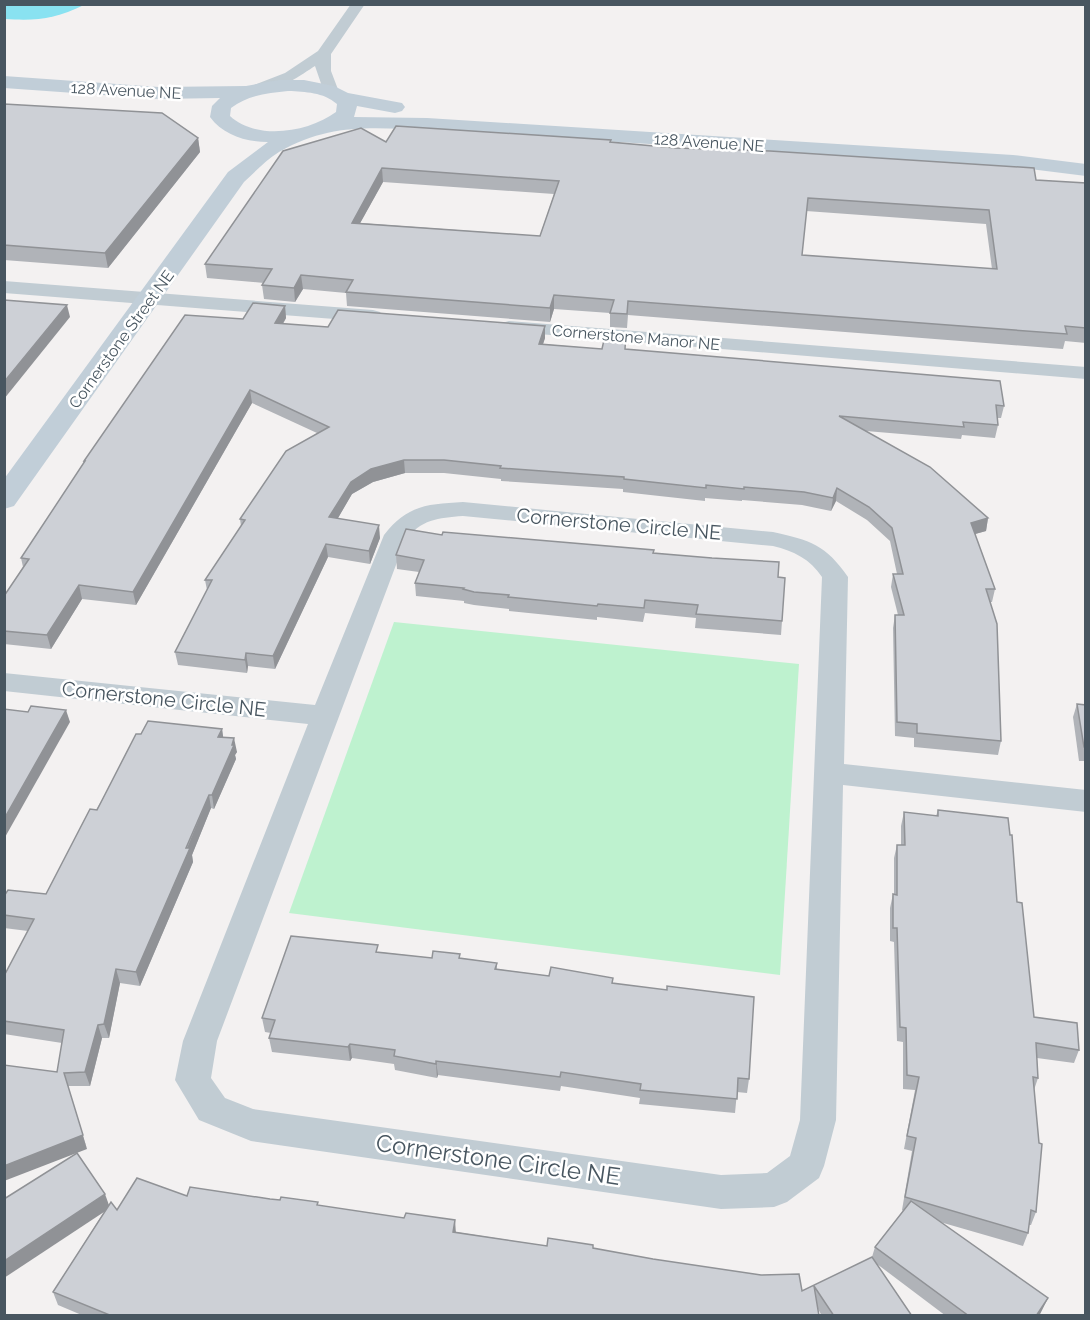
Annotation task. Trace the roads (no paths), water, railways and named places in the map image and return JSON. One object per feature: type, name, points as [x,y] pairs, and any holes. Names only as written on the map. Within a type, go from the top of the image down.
[{"type":"street","points":[[212,117],[228,100],[290,76],[322,54],[358,4]]},
{"type":"street","points":[[322,54],[323,71],[337,95],[348,108],[346,114],[333,124]]},
{"type":"street","name":"128 Avenue NE","points":[[4,82],[159,93],[301,86],[406,109],[458,114],[989,148],[1067,148]]},
{"type":"street","name":"128 Avenue NE","points":[[4,100],[141,106],[212,117],[266,135],[302,133],[333,124],[370,122],[427,124],[1013,161],[1086,170]]},
{"type":"street","name":"Cornerstone Street NE","points":[[212,117],[239,145],[236,177]]},
{"type":"street","name":"Cornerstone Street NE","points":[[4,500],[236,177],[270,149],[302,133]]},
{"type":"street","points":[[4,287],[395,318]]},
{"type":"street","name":"Cornerstone Manor NE","points":[[488,325],[1086,372]]},
{"type":"street","name":"Cornerstone Circle NE","points":[[463,509],[773,539],[804,545],[824,559],[835,578],[818,1120],[806,1166],[774,1190],[721,1192],[251,1125],[212,1109],[193,1080],[200,1041],[324,716],[393,540],[405,522],[429,512],[463,509]]},
{"type":"street","name":"Cornerstone Circle NE","points":[[4,682],[324,716]]},
{"type":"street","points":[[829,773],[1086,801]]},
{"type":"water","points":[[4,5],[84,5],[55,16],[27,20],[5,19]]}]
